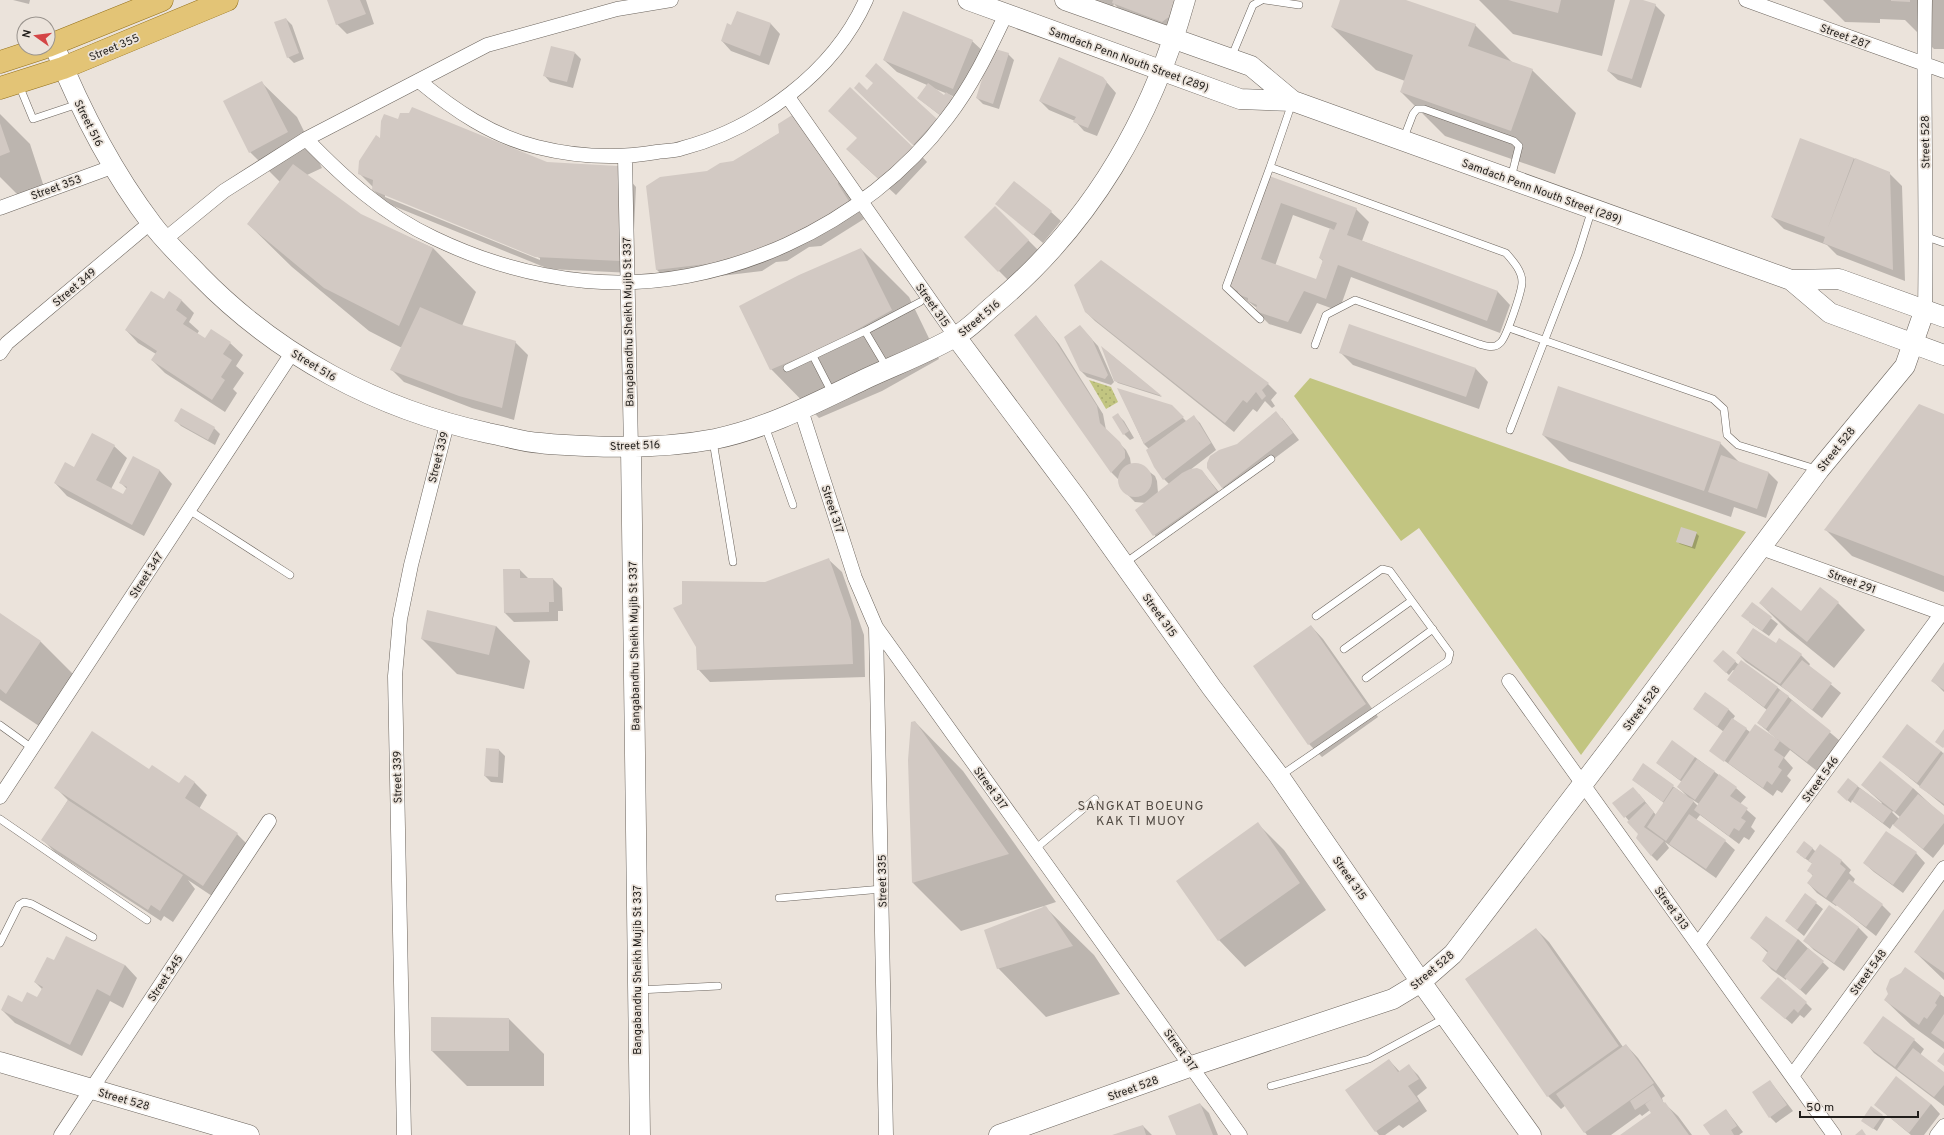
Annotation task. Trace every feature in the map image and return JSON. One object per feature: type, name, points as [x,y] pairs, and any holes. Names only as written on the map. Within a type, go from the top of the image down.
[{"type":"main road","points":[[56,43],[162,0]]},
{"type":"main road","name":"Street 355","points":[[9,85],[63,68],[227,0]]},
{"type":"main road","points":[[0,62],[18,56]]},
{"type":"street","points":[[164,240],[224,191],[306,139],[419,82],[487,45],[617,9],[671,0]]},
{"type":"street","points":[[419,82],[454,110],[493,132],[529,144],[580,156],[625,157],[683,148],[738,128],[788,96],[817,70],[843,39],[866,0]]},
{"type":"street","name":"Samdach Penn Nouth Street (289)","points":[[968,0],[1240,99],[1293,101],[1791,280],[1830,313],[1944,355]]},
{"type":"street","name":"Samdach Penn Nouth Street (289)","points":[[1065,0],[1251,66],[1293,101]]},
{"type":"street","name":"Street 516","points":[[55,56],[63,68],[78,104],[112,167],[164,240],[224,301],[292,353],[340,381],[392,405],[447,424],[538,443],[631,448],[713,439],[765,426],[956,337],[1022,282],[1076,223],[1110,175],[1138,124],[1162,71],[1174,39],[1185,0]]},
{"type":"street","name":"Street 287","points":[[1746,0],[1944,71]]},
{"type":"street","name":"Street 528","points":[[999,1135],[1192,1066],[1393,999],[1422,982],[1453,954],[1819,470],[1905,366],[1925,309],[1927,237],[1924,64],[1925,0]]},
{"type":"street","points":[[306,139],[344,178],[386,210],[432,238],[482,259],[534,273],[587,281],[627,282],[690,276],[750,260],[808,235],[861,202],[907,164],[947,119],[980,68],[1006,14]]},
{"type":"street","name":"Street 315","points":[[788,96],[956,337],[1078,500],[1212,688],[1279,776],[1422,982],[1531,1135]]},
{"type":"street","name":"Bangabandhu Sheikh Mujib St 337","points":[[625,157],[631,448],[640,1135]]},
{"type":"street","name":"Street 353","points":[[0,208],[112,167]]},
{"type":"street","name":"Street 349","points":[[2,346],[150,222]]},
{"type":"street","name":"Samdach Penn Nouth Street (289)","points":[[1791,280],[1839,279],[1944,317]]},
{"type":"street","name":"Street 347","points":[[0,797],[292,353]]},
{"type":"street","name":"Street 317","points":[[801,410],[855,578],[876,627],[1240,1135]]},
{"type":"street","name":"Street 339","points":[[404,1135],[395,676],[400,619],[411,565],[447,424]]},
{"type":"street","name":"Street 291","points":[[1761,548],[1943,613]]},
{"type":"street","name":"Street 546","points":[[1698,944],[1943,613]]},
{"type":"street","name":"Street 335","points":[[876,627],[886,1135]]},
{"type":"street","name":"Street 313","points":[[1509,681],[1834,1135]]},
{"type":"street","name":"Street 345","points":[[61,1135],[269,820]]},
{"type":"street","name":"Street 548","points":[[1792,1076],[1944,868]]},
{"type":"street","name":"Street 528","points":[[0,1062],[91,1090],[249,1135]]},
{"type":"street","points":[[1938,1135],[1944,1126]]},
{"type":"lane","points":[[1231,59],[1253,5],[1264,0],[1299,5]]},
{"type":"lane","points":[[9,85],[33,119],[78,104]]},
{"type":"lane","points":[[1260,319],[1226,287],[1293,101]]},
{"type":"lane","points":[[1403,141],[1413,114],[1417,109],[1424,109],[1514,141],[1519,146],[1519,153],[1511,180]]},
{"type":"lane","points":[[1270,167],[1506,253],[1514,261],[1522,283],[1509,328],[1501,343],[1492,347],[1479,344],[1355,300],[1326,315],[1315,345]]},
{"type":"lane","points":[[1510,430],[1578,254],[1592,209]]},
{"type":"lane","points":[[1927,237],[1944,243]]},
{"type":"lane","points":[[787,368],[865,331],[920,302]]},
{"type":"lane","points":[[1509,328],[1713,399],[1724,409],[1727,435],[1738,445],[1819,470]]},
{"type":"lane","points":[[865,331],[887,368]]},
{"type":"lane","points":[[813,356],[833,394]]},
{"type":"lane","points":[[765,426],[793,505]]},
{"type":"lane","points":[[713,439],[733,562]]},
{"type":"lane","points":[[1123,564],[1271,459]]},
{"type":"lane","points":[[189,510],[290,575]]},
{"type":"lane","points":[[1279,776],[1448,661],[1450,653],[1390,571],[1382,569],[1316,616]]},
{"type":"lane","points":[[1344,648],[1411,601]]},
{"type":"lane","points":[[1366,678],[1433,629]]},
{"type":"lane","points":[[0,725],[32,748]]},
{"type":"lane","points":[[1035,849],[1095,799]]},
{"type":"lane","points":[[0,819],[147,920]]},
{"type":"lane","points":[[779,898],[882,889]]},
{"type":"lane","points":[[0,943],[19,905],[24,902],[32,904],[93,937]]},
{"type":"lane","points":[[637,990],[718,986]]},
{"type":"lane","points":[[1271,1086],[1369,1058],[1447,1017]]},
{"type":"green space","points":[[1310,378],[1746,532],[1581,755],[1419,528],[1401,541],[1294,396]]},
{"type":"green space","points":[[1089,380],[1111,387],[1118,402],[1106,409]]},
{"type":"building","points":[[327,0],[360,0],[366,14],[336,25]]},
{"type":"building","points":[[1113,0],[1181,0],[1177,11],[1162,22],[1112,3]]},
{"type":"building","points":[[1340,0],[1406,0],[1476,24],[1468,46],[1533,69],[1511,131],[1400,92],[1413,55],[1331,27]]},
{"type":"building","points":[[1508,0],[1561,0],[1558,13]]},
{"type":"building","points":[[1630,0],[1643,0],[1656,4],[1632,79],[1607,71]]},
{"type":"building","points":[[1910,0],[1910,2],[1891,1]]},
{"type":"building","points":[[737,11],[771,23],[760,56],[721,41],[727,23],[731,25]]},
{"type":"building","points":[[903,11],[973,40],[953,89],[883,60]]},
{"type":"building","points":[[286,18],[299,53],[287,58],[274,22]]},
{"type":"building","points":[[551,46],[575,52],[567,82],[543,76]]},
{"type":"building","points":[[992,48],[1009,53],[993,104],[976,98]]},
{"type":"building","points":[[1059,57],[1103,77],[1107,82],[1088,128],[1073,122],[1076,117],[1039,101]]},
{"type":"building","points":[[876,63],[937,119],[913,145],[854,88],[859,82],[867,90],[873,83],[865,76]]},
{"type":"building","points":[[262,81],[288,132],[249,153],[223,101]]},
{"type":"building","points":[[928,83],[944,95],[946,92],[953,97],[940,115],[917,98]]},
{"type":"building","points":[[850,87],[915,149],[883,183],[846,149],[857,138],[828,111]]},
{"type":"building","points":[[412,107],[547,162],[618,166],[618,173],[624,174],[620,261],[535,257],[372,190],[373,180],[358,174],[359,161],[376,135],[380,138],[381,121],[384,114],[398,119],[400,113],[409,113]]},
{"type":"building","points":[[797,112],[838,179],[838,184],[852,206],[749,259],[656,270],[646,186],[660,177],[707,171],[720,163],[733,161],[779,133],[778,124]]},
{"type":"building","points":[[0,123],[10,152],[0,156]]},
{"type":"building","points":[[1800,138],[1854,158],[1827,230],[1855,158],[1890,172],[1893,270],[1823,243],[1825,237],[1771,217]]},
{"type":"building","points":[[293,164],[361,214],[433,248],[399,326],[324,288],[247,224]]},
{"type":"building","points":[[1269,176],[1357,208],[1347,235],[1498,291],[1487,321],[1338,265],[1326,299],[1304,291],[1288,322],[1255,311],[1257,305],[1248,301],[1248,298],[1237,294],[1238,291],[1228,287]],"holes":[[[1281,203],[1337,223],[1334,230],[1330,228],[1319,258],[1323,260],[1316,279],[1261,259]]]},
{"type":"building","points":[[1014,181],[1052,211],[1033,235],[995,204]]},
{"type":"building","points":[[995,206],[1029,240],[998,272],[964,237]]},
{"type":"building","points":[[861,248],[892,310],[833,343],[770,370],[739,306],[799,275]]},
{"type":"building","points":[[1101,260],[1269,383],[1262,390],[1266,396],[1262,400],[1256,392],[1247,403],[1243,400],[1225,423],[1085,312],[1074,285]]},
{"type":"building","points":[[151,291],[164,299],[169,291],[182,300],[176,310],[187,318],[183,324],[205,338],[211,329],[231,342],[223,354],[232,360],[221,377],[225,380],[212,400],[151,360],[157,351],[125,330]]},
{"type":"building","points":[[420,307],[459,324],[516,341],[502,408],[459,396],[390,370]]},
{"type":"building","points":[[1036,315],[1053,337],[1097,406],[1100,423],[1120,442],[1125,451],[1125,458],[1111,473],[1014,335]]},
{"type":"building","points":[[1349,324],[1476,368],[1466,397],[1339,353]]},
{"type":"building","points":[[1080,325],[1092,339],[1108,375],[1105,379],[1080,371],[1064,337]]},
{"type":"building","points":[[1101,346],[1162,396],[1114,381]]},
{"type":"building","points":[[1558,386],[1721,442],[1704,491],[1542,435]]},
{"type":"building","points":[[1117,388],[1172,405],[1184,417],[1144,444]]},
{"type":"building","points":[[1919,404],[1944,414],[1944,576],[1824,530]]},
{"type":"building","points":[[181,408],[215,427],[208,440],[174,421]]},
{"type":"building","points":[[1276,411],[1293,433],[1222,488],[1207,468],[1207,463],[1210,456],[1219,450],[1237,444]]},
{"type":"building","points":[[1118,413],[1129,431],[1123,435],[1112,417]]},
{"type":"building","points":[[1194,415],[1211,443],[1163,480],[1154,467],[1146,450]]},
{"type":"building","points":[[92,433],[115,445],[96,480],[123,494],[127,487],[119,483],[133,456],[160,470],[132,525],[54,483],[65,462],[74,467]]},
{"type":"building","points":[[1721,455],[1769,472],[1757,509],[1708,492]]},
{"type":"building","points":[[1138,463],[1145,465],[1150,470],[1152,480],[1150,490],[1145,495],[1132,497],[1125,495],[1120,490],[1118,477],[1120,470],[1125,465]]},
{"type":"building","points":[[1197,468],[1202,470],[1217,491],[1153,536],[1135,510],[1182,473],[1190,469]]},
{"type":"building","points":[[1681,527],[1697,532],[1692,547],[1676,542]]},
{"type":"building","points":[[829,558],[851,621],[853,664],[697,670],[696,647],[673,608],[682,604],[682,581],[765,582]]},
{"type":"building","points":[[503,569],[520,569],[520,578],[553,578],[554,602],[549,602],[549,612],[504,613]]},
{"type":"building","points":[[1772,587],[1801,611],[1820,587],[1839,602],[1807,642],[1759,603]]},
{"type":"building","points":[[1752,602],[1772,617],[1762,631],[1741,616]]},
{"type":"building","points":[[427,610],[496,626],[489,655],[421,639]]},
{"type":"building","points":[[0,613],[41,641],[6,694],[0,689]]},
{"type":"building","points":[[1311,625],[1366,704],[1308,745],[1253,666]]},
{"type":"building","points":[[1753,628],[1776,643],[1779,638],[1802,654],[1780,684],[1736,653]]},
{"type":"building","points":[[1723,650],[1736,661],[1726,673],[1713,661]]},
{"type":"building","points":[[1741,660],[1778,687],[1764,707],[1727,680]]},
{"type":"building","points":[[1802,660],[1832,683],[1812,710],[1781,686]]},
{"type":"building","points":[[1944,662],[1944,690],[1931,681]]},
{"type":"building","points":[[1780,690],[1789,696],[1766,729],[1757,723]]},
{"type":"building","points":[[1705,692],[1729,709],[1717,727],[1693,709]]},
{"type":"building","points":[[1792,700],[1831,731],[1807,762],[1768,732]]},
{"type":"building","points":[[1732,718],[1747,728],[1724,762],[1709,751]]},
{"type":"building","points":[[915,721],[1009,854],[912,883],[908,760],[911,722]]},
{"type":"building","points":[[1755,724],[1780,741],[1774,750],[1784,757],[1778,767],[1782,770],[1772,785],[1767,781],[1763,788],[1728,763]]},
{"type":"building","points":[[1907,724],[1941,751],[1917,783],[1882,757]]},
{"type":"building","points":[[1944,729],[1944,747],[1943,748],[1935,742]]},
{"type":"building","points":[[92,731],[149,769],[152,765],[179,783],[185,775],[195,782],[185,798],[238,833],[203,886],[54,788]]},
{"type":"building","points":[[1672,740],[1695,757],[1680,780],[1656,763]]},
{"type":"building","points":[[486,748],[499,749],[498,777],[484,776]]},
{"type":"building","points":[[1944,752],[1944,804],[1919,787]]},
{"type":"building","points":[[1697,759],[1715,771],[1695,800],[1677,787]]},
{"type":"building","points":[[1880,761],[1913,788],[1895,812],[1861,785]]},
{"type":"building","points":[[1643,763],[1674,785],[1663,802],[1632,780]]},
{"type":"building","points":[[1719,774],[1737,787],[1730,796],[1748,808],[1741,818],[1746,821],[1739,831],[1734,828],[1729,836],[1694,810]]},
{"type":"building","points":[[1848,778],[1858,786],[1847,801],[1837,792]]},
{"type":"building","points":[[1633,787],[1645,801],[1624,818],[1612,803]]},
{"type":"building","points":[[1674,787],[1694,801],[1666,841],[1647,827]]},
{"type":"building","points":[[1860,788],[1892,811],[1883,823],[1852,801]]},
{"type":"building","points":[[1918,794],[1944,815],[1944,823],[1923,849],[1893,825]]},
{"type":"building","points":[[68,800],[183,875],[160,911],[151,905],[148,910],[41,840]]},
{"type":"building","points":[[1646,803],[1654,812],[1644,827],[1664,841],[1651,856],[1636,838],[1638,834],[1627,822]]},
{"type":"building","points":[[1689,814],[1726,840],[1706,869],[1669,844]]},
{"type":"building","points":[[1258,822],[1300,883],[1218,941],[1176,881]]},
{"type":"building","points":[[1886,831],[1917,852],[1893,885],[1863,863]]},
{"type":"building","points":[[1804,841],[1813,848],[1805,859],[1796,852]]},
{"type":"building","points":[[1820,844],[1842,860],[1840,864],[1846,869],[1826,898],[1807,883],[1813,875],[1807,871],[1812,863],[1808,861]]},
{"type":"building","points":[[1849,879],[1883,904],[1866,927],[1832,902]]},
{"type":"building","points":[[1805,893],[1817,902],[1797,930],[1785,921]]},
{"type":"building","points":[[1829,905],[1859,927],[1834,963],[1803,941]]},
{"type":"building","points":[[1046,906],[1073,946],[997,969],[984,930]]},
{"type":"building","points":[[1944,909],[1944,973],[1914,952]]},
{"type":"building","points":[[1766,916],[1798,939],[1776,971],[1762,961],[1768,951],[1750,938]]},
{"type":"building","points":[[1536,928],[1619,1046],[1547,1097],[1465,979]]},
{"type":"building","points":[[66,936],[125,965],[110,996],[97,989],[70,1045],[1,1010],[8,995],[22,1002],[27,992],[37,997],[43,987],[34,982],[47,957],[54,960]]},
{"type":"building","points":[[1808,948],[1824,961],[1800,990],[1784,977]]},
{"type":"building","points":[[1905,967],[1941,993],[1935,1003],[1937,1005],[1927,1019],[1924,1017],[1919,1025],[1884,1000],[1888,994],[1886,989],[1890,979],[1901,973]]},
{"type":"building","points":[[1778,977],[1807,1002],[1798,1013],[1794,1009],[1785,1019],[1760,998]]},
{"type":"building","points":[[1944,1014],[1944,1042],[1931,1033]]},
{"type":"building","points":[[1883,1016],[1915,1039],[1895,1067],[1863,1043]]},
{"type":"building","points":[[431,1017],[509,1018],[509,1051],[431,1051]]},
{"type":"building","points":[[1626,1044],[1654,1083],[1584,1133],[1556,1094]]},
{"type":"building","points":[[1913,1048],[1944,1072],[1944,1085],[1934,1097],[1897,1069]]},
{"type":"building","points":[[1944,1052],[1944,1066],[1937,1061]]},
{"type":"building","points":[[1389,1059],[1398,1072],[1409,1064],[1419,1079],[1408,1086],[1419,1101],[1375,1132],[1345,1090]]},
{"type":"building","points":[[1896,1076],[1931,1104],[1909,1133],[1874,1105]]},
{"type":"building","points":[[1770,1080],[1787,1105],[1769,1118],[1752,1092]]},
{"type":"building","points":[[1653,1085],[1664,1103],[1665,1102],[1689,1135],[1620,1135],[1651,1113],[1645,1104],[1652,1099],[1635,1110],[1630,1101]]},
{"type":"building","points":[[1200,1103],[1213,1135],[1176,1135],[1168,1116]]},
{"type":"building","points":[[1871,1106],[1883,1115],[1873,1129],[1861,1121]]},
{"type":"building","points":[[1726,1109],[1737,1126],[1731,1130],[1734,1135],[1710,1135],[1703,1125]]},
{"type":"building","points":[[1143,1125],[1146,1135],[1112,1135]]},
{"type":"building","points":[[1862,1129],[1866,1135],[1855,1135]]},
{"type":"district","name":"SANGKAT BOEUNG KAK TI MUOY","points":[[1141,812]]}]
